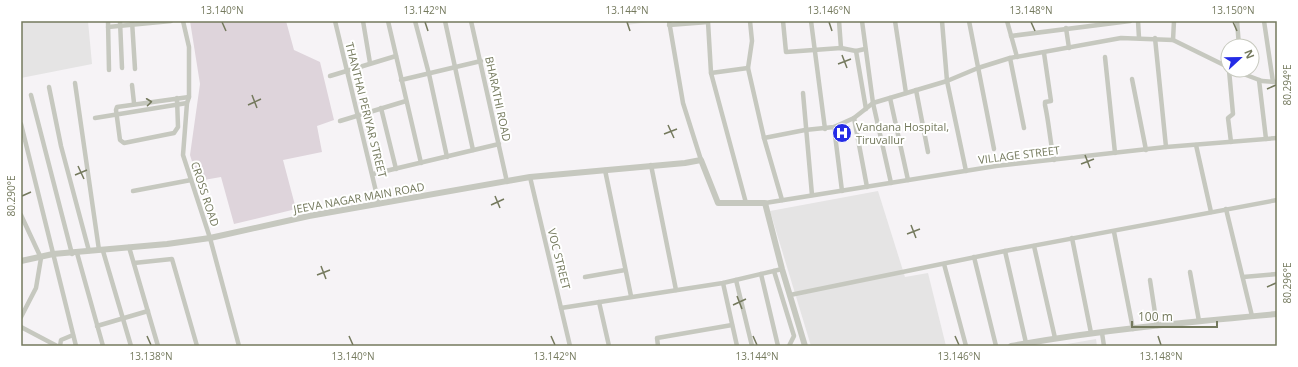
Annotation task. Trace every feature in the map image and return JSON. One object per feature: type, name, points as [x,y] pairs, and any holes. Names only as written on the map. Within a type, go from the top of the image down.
[{"type":"street","points":[[108,21],[109,70]]},
{"type":"street","points":[[108,27],[120,23],[171,21]]},
{"type":"street","name":"CROSS ROAD","points":[[183,21],[189,47],[190,96],[187,103],[183,155],[210,238],[239,346]]},
{"type":"street","name":"THANTHAI PERIYAR STREET","points":[[335,21],[348,70],[356,115],[373,174],[379,204]]},
{"type":"street","points":[[363,21],[370,63]]},
{"type":"street","points":[[388,21],[421,163]]},
{"type":"street","points":[[415,21],[429,74],[447,156]]},
{"type":"street","points":[[445,21],[473,150]]},
{"type":"street","name":"BHARATHI ROAD","points":[[471,21],[507,182]]},
{"type":"street","points":[[750,21],[752,41],[748,68],[764,138],[782,200]]},
{"type":"street","points":[[783,21],[786,52],[841,48],[856,50],[865,49]]},
{"type":"street","points":[[811,21],[825,129]]},
{"type":"street","points":[[838,21],[841,48]]},
{"type":"street","points":[[862,21],[873,103],[891,183]]},
{"type":"street","points":[[895,21],[906,93]]},
{"type":"street","points":[[942,21],[947,81],[966,171]]},
{"type":"street","points":[[969,21],[994,149]]},
{"type":"street","points":[[1007,21],[1017,57]]},
{"type":"street","points":[[1011,36],[1130,21]]},
{"type":"street","points":[[1138,21],[1139,38]]},
{"type":"street","points":[[1173,40],[1174,21]]},
{"type":"street","points":[[1237,21],[1238,38]]},
{"type":"street","points":[[1254,78],[1275,82],[1264,21]]},
{"type":"street","points":[[746,203],[711,73],[708,22],[669,23],[683,103],[701,160],[718,203],[746,203],[765,203],[782,269],[806,346]]},
{"type":"street","points":[[120,23],[122,68]]},
{"type":"street","points":[[132,23],[135,69]]},
{"type":"street","points":[[1066,28],[1069,48]]},
{"type":"street","points":[[764,138],[806,130],[834,127],[854,118],[873,103],[947,81],[978,68],[1010,58],[1121,38],[1155,38],[1173,40],[1220,63]]},
{"type":"street","points":[[1155,38],[1166,148]]},
{"type":"street","points":[[856,50],[866,108]]},
{"type":"street","points":[[1044,53],[1051,101],[1045,102],[1045,105],[1050,125],[1049,134],[1054,160]]},
{"type":"street","points":[[330,76],[396,56]]},
{"type":"street","points":[[1105,57],[1115,153]]},
{"type":"street","points":[[1010,58],[1024,128]]},
{"type":"street","points":[[401,80],[481,61]]},
{"type":"street","points":[[711,73],[748,68]]},
{"type":"street","points":[[1230,78],[1233,114],[1228,118],[1231,142]]},
{"type":"street","points":[[1132,79],[1146,150]]},
{"type":"street","points":[[1259,80],[1266,139]]},
{"type":"street","points":[[75,83],[101,250],[130,346]]},
{"type":"street","points":[[132,84],[134,104]]},
{"type":"street","points":[[49,87],[61,146],[89,251]]},
{"type":"street","points":[[916,90],[928,152]]},
{"type":"street","points":[[802,93],[812,195]]},
{"type":"street","points":[[31,95],[74,254],[103,346]]},
{"type":"street","points":[[177,98],[178,127],[174,133],[124,143],[120,140],[117,107],[190,96]]},
{"type":"street","points":[[890,98],[908,180]]},
{"type":"street","points":[[340,120],[406,101]]},
{"type":"street","points":[[95,118],[187,103]]},
{"type":"street","points":[[382,108],[396,169]]},
{"type":"street","points":[[854,118],[867,188]]},
{"type":"street","points":[[21,124],[76,346]]},
{"type":"street","points":[[834,127],[842,191]]},
{"type":"street","name":"VILLAGE STREET","points":[[765,203],[867,188],[966,171],[1115,153],[1277,138]]},
{"type":"street","points":[[373,174],[499,144]]},
{"type":"street","points":[[1196,145],[1210,212]]},
{"type":"street","name":"JEEVA NAGAR MAIN ROAD","points":[[21,261],[41,258],[53,254],[74,254],[89,251],[167,244],[210,238],[309,216],[530,177],[685,163],[701,160]]},
{"type":"street","points":[[651,165],[676,290]]},
{"type":"street","points":[[605,170],[631,296]]},
{"type":"street","name":"VOC STREET","points":[[530,177],[570,346]]},
{"type":"street","points":[[133,191],[191,180]]},
{"type":"street","points":[[790,295],[974,257],[1072,238],[1114,232],[1277,200]]},
{"type":"street","points":[[1226,209],[1252,316]]},
{"type":"street","points":[[21,215],[41,258],[36,288],[21,317]]},
{"type":"street","points":[[1114,232],[1133,329]]},
{"type":"street","points":[[1072,238],[1091,333]]},
{"type":"street","points":[[1034,246],[1055,338]]},
{"type":"street","points":[[129,247],[158,346]]},
{"type":"street","points":[[1005,251],[1026,343]]},
{"type":"street","points":[[974,257],[996,346]]},
{"type":"street","points":[[134,263],[172,259],[197,346]]},
{"type":"street","points":[[944,264],[966,346]]},
{"type":"street","points":[[561,308],[723,283],[782,269]]},
{"type":"street","points":[[585,277],[625,270]]},
{"type":"street","points":[[774,271],[794,336],[789,346]]},
{"type":"street","points":[[1190,272],[1200,320]]},
{"type":"street","points":[[761,274],[778,346]]},
{"type":"street","points":[[1243,277],[1277,274]]},
{"type":"street","points":[[736,280],[752,346]]},
{"type":"street","points":[[1150,280],[1158,326]]},
{"type":"street","points":[[723,283],[737,346]]},
{"type":"street","points":[[599,302],[609,346]]},
{"type":"street","points":[[97,326],[148,311]]},
{"type":"street","points":[[1011,346],[1091,333],[1102,333],[1200,320],[1277,314]]},
{"type":"street","points":[[658,346],[657,338],[732,325]]},
{"type":"street","points":[[21,327],[57,346]]},
{"type":"street","points":[[1102,333],[1104,346]]},
{"type":"street","points":[[60,346],[61,340],[73,335]]},
{"type":"shaded area","points":[[21,21],[88,21],[92,64],[21,78]]},
{"type":"shaded area","points":[[190,21],[286,21],[294,50],[320,62],[334,120],[317,126],[322,152],[283,160],[296,209],[234,224],[221,177],[198,181],[190,155],[200,84]]},
{"type":"shaded area","points":[[626,21],[655,21],[627,25]]},
{"type":"shaded area","points":[[878,191],[905,277],[928,273],[946,346],[811,346],[770,211]]},
{"type":"shaded area","points":[[1096,339],[1097,346],[1056,346]]},
{"type":"place","name":"Vandana Hospital, Tiruvallur","points":[[842,133]]}]
